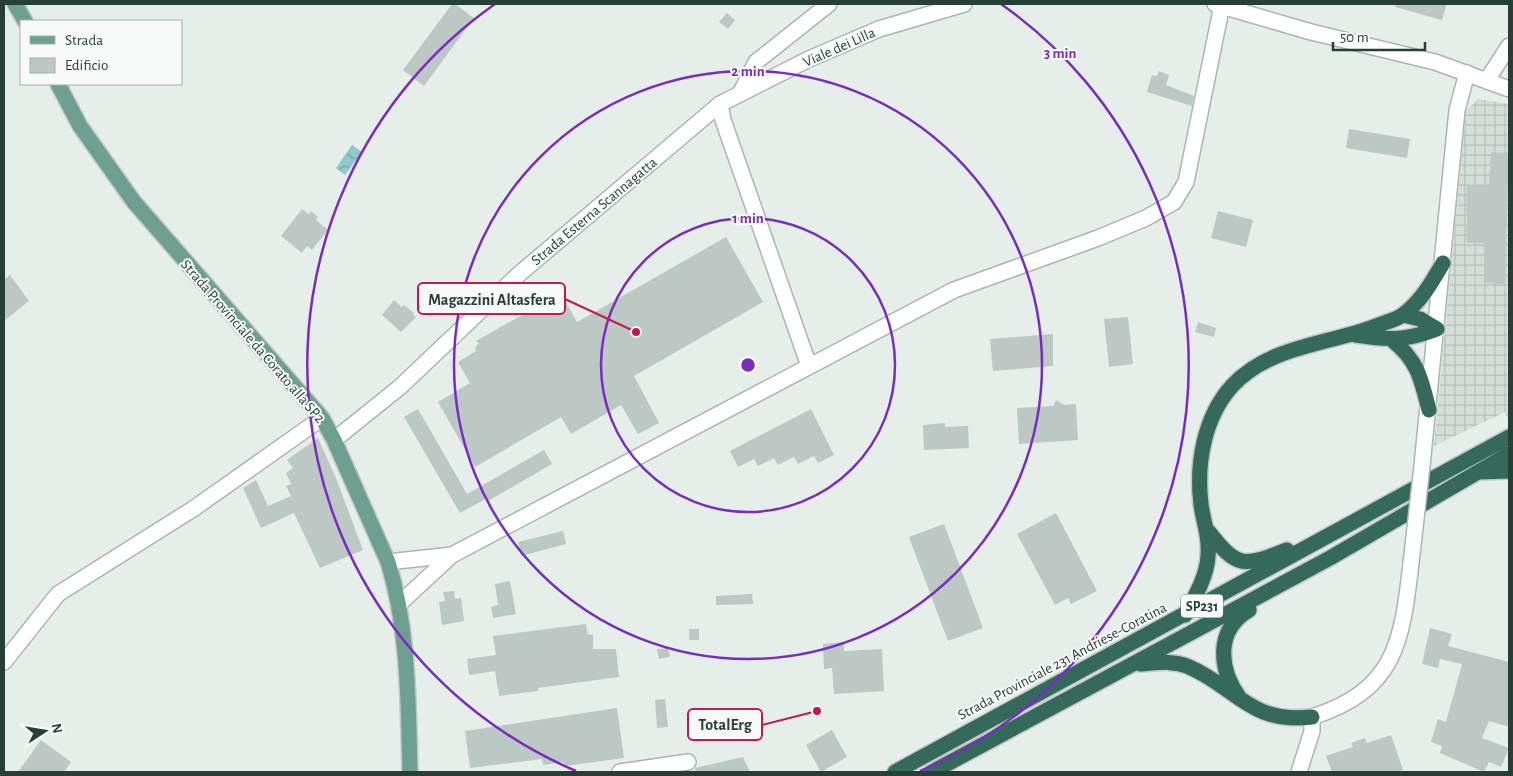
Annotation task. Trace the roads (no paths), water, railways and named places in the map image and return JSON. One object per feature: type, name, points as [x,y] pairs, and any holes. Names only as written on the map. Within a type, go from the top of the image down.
[{"type":"highway","points":[[1185,615],[1204,575],[1208,557],[1208,530],[1201,506],[1199,483],[1201,455],[1214,413],[1232,387],[1256,365],[1286,352],[1354,334],[1402,315],[1426,293],[1443,263]]},
{"type":"highway","points":[[1402,315],[1420,319],[1437,328]]},
{"type":"highway","points":[[1354,334],[1392,340],[1417,337],[1437,328]]},
{"type":"highway","points":[[1392,340],[1408,353],[1422,382],[1429,410]]},
{"type":"highway","name":"Strada Provinciale 231 Andriese-Coratina","points":[[895,772],[1509,437]]},
{"type":"highway","name":"SP231","points":[[932,772],[1330,558],[1509,454]]},
{"type":"highway","points":[[1476,472],[1509,471]]},
{"type":"highway","points":[[1208,530],[1226,553],[1240,561],[1258,561],[1299,545],[1310,547]]},
{"type":"highway","points":[[1239,697],[1230,684],[1224,669],[1222,653],[1225,638],[1232,624],[1246,612],[1324,568],[1330,558]]},
{"type":"highway","points":[[1134,664],[1169,662],[1186,665],[1239,697],[1252,708],[1267,715],[1285,718],[1312,717]]},
{"type":"main road","points":[[15,4],[23,20]]},
{"type":"main road","name":"Strada Provinciale da Corato alla SP2","points":[[59,85],[80,126],[134,202],[322,418],[334,440],[388,562],[398,605],[407,668],[410,772]]},
{"type":"street","points":[[741,92],[756,62],[829,4]]},
{"type":"street","name":"Viale dei Lilla","points":[[720,104],[741,92],[879,29],[964,4]]},
{"type":"street","points":[[398,605],[452,555],[954,290],[1098,238],[1146,218],[1174,202],[1186,182],[1218,5],[1311,32],[1435,62],[1509,89]]},
{"type":"street","points":[[1487,80],[1509,46]]},
{"type":"street","points":[[1299,772],[1312,731],[1312,717],[1339,708],[1364,691],[1382,673],[1396,650],[1404,621],[1429,410],[1457,110],[1467,73]]},
{"type":"street","points":[[720,104],[722,120],[809,366]]},
{"type":"street","name":"Strada Esterna Scannagatta","points":[[334,440],[400,387],[518,275],[720,104]]},
{"type":"street","points":[[4,662],[58,594],[193,509],[322,418]]},
{"type":"street","points":[[388,562],[452,555]]},
{"type":"street","points":[[620,772],[688,762]]},
{"type":"water","points":[[352,145],[362,152],[345,175],[336,168]]},
{"type":"place","name":"Magazzini Altasfera","points":[[636,332]]},
{"type":"place","name":"TotalErg","points":[[817,711]]}]
